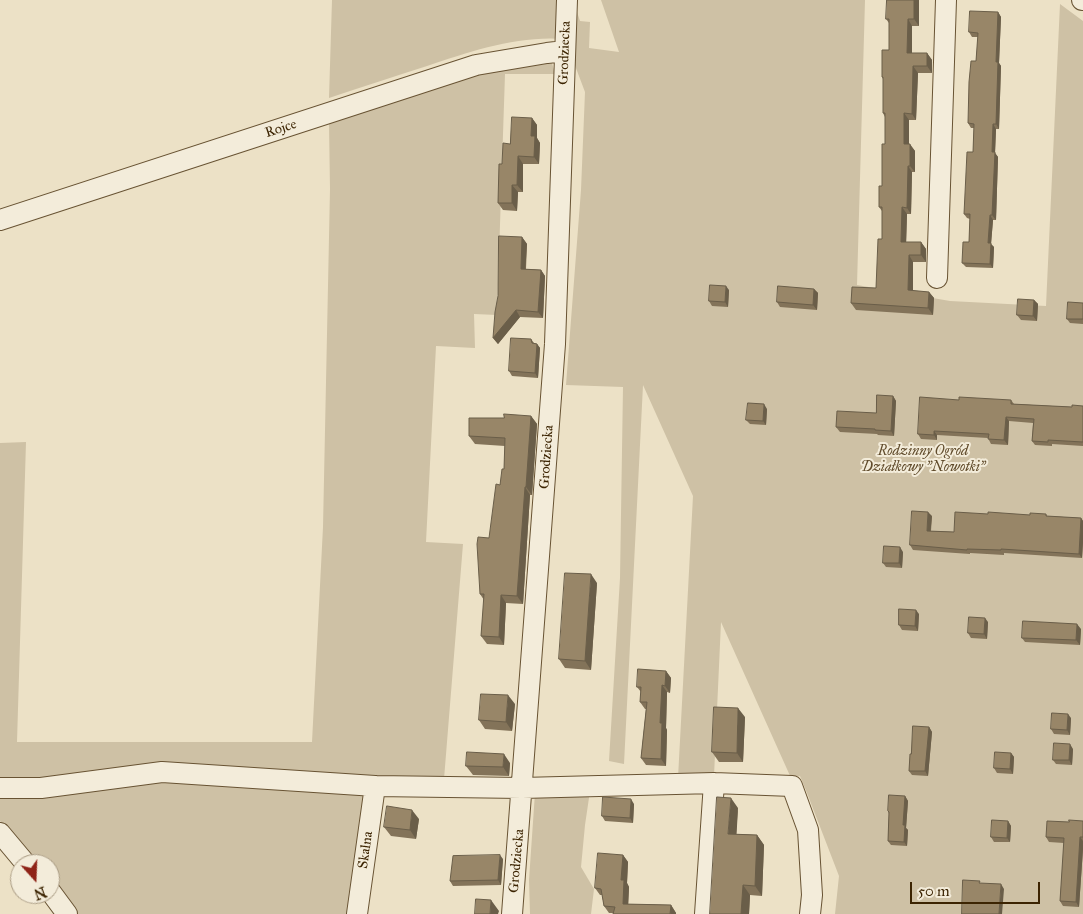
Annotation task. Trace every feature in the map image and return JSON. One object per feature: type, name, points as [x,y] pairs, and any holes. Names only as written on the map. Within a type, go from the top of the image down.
[{"type":"street","name":"Grodziecka","points":[[512,914],[555,344],[567,0]]},
{"type":"street","points":[[937,278],[946,0]]},
{"type":"street","name":"Rojce","points":[[0,220],[365,93],[475,58],[565,53]]},
{"type":"street","points":[[0,788],[41,788],[162,772],[375,786],[522,788],[714,783],[792,786],[808,830],[812,895],[810,914]]},
{"type":"street","points":[[705,914],[714,783]]},
{"type":"street","name":"Skalna","points":[[357,914],[375,786]]},
{"type":"street","points":[[0,833],[18,854]]},
{"type":"green space","name":"Rodzinny Ogród Działkowy \"Nowotki\"","points":[[332,0],[573,0],[580,21],[590,22],[589,48],[619,52],[601,0],[865,0],[857,285],[950,301],[1046,306],[1060,4],[1083,21],[1083,914],[835,914],[839,876],[807,793],[800,776],[791,778],[721,622],[714,776],[678,778],[693,496],[643,385],[624,764],[609,761],[620,578],[623,387],[566,385],[581,190],[585,92],[565,39],[547,38],[495,45],[329,98]]},
{"type":"green space","points":[[552,63],[555,74],[505,74],[497,315],[474,314],[475,348],[436,346],[426,542],[463,544],[444,779],[0,779],[0,443],[26,442],[17,742],[312,742],[323,527],[330,189],[329,123],[475,75]]},
{"type":"green space","points":[[158,781],[369,792],[347,914],[76,914],[60,892],[60,854],[29,854],[0,821],[0,793]]},
{"type":"green space","points":[[590,791],[581,867],[594,889],[591,914],[530,914],[529,880],[535,793]]},
{"type":"building","points":[[887,0],[914,0],[914,19],[908,19],[907,53],[927,53],[927,66],[913,66],[912,114],[904,113],[904,144],[910,144],[910,166],[908,166],[907,208],[902,207],[901,242],[921,242],[921,255],[909,255],[908,290],[929,292],[928,308],[851,303],[852,287],[876,288],[878,239],[882,239],[882,207],[879,207],[879,186],[882,186],[882,144],[885,144],[882,50],[889,50],[889,19],[886,19]]},
{"type":"building","points":[[970,11],[998,12],[996,124],[993,124],[992,152],[995,152],[992,215],[990,215],[988,243],[991,243],[990,264],[962,263],[963,242],[969,242],[970,214],[964,214],[967,152],[973,152],[974,124],[968,123],[969,82],[971,61],[976,61],[978,33],[969,32]]},
{"type":"building","points":[[512,117],[532,118],[531,136],[535,136],[534,157],[518,156],[517,185],[512,185],[512,203],[498,203],[499,164],[502,164],[503,143],[510,144]]},
{"type":"building","points":[[499,236],[522,237],[521,269],[541,270],[538,312],[516,310],[493,338],[498,296]]},
{"type":"building","points":[[710,285],[726,286],[725,302],[709,301]]},
{"type":"building","points":[[778,286],[814,289],[813,305],[777,302]]},
{"type":"building","points":[[1018,299],[1034,300],[1033,316],[1017,315]]},
{"type":"building","points":[[1068,302],[1083,303],[1083,319],[1067,319]]},
{"type":"building","points":[[511,338],[531,339],[532,343],[537,344],[535,373],[509,371]]},
{"type":"building","points":[[877,395],[893,396],[891,431],[836,427],[837,411],[876,413]]},
{"type":"building","points":[[920,397],[959,400],[959,397],[1011,400],[1011,404],[1083,406],[1083,442],[1032,441],[1034,419],[1006,417],[1004,440],[988,439],[989,434],[934,431],[934,435],[918,434]]},
{"type":"building","points":[[748,403],[764,404],[763,421],[746,420]]},
{"type":"building","points":[[504,414],[531,416],[517,596],[501,595],[499,637],[481,636],[484,594],[480,594],[477,544],[478,537],[489,538],[496,484],[500,485],[502,469],[504,469],[505,438],[469,436],[469,418],[504,418]]},
{"type":"building","points":[[912,511],[928,512],[927,531],[954,532],[955,512],[1030,515],[1030,513],[1081,518],[1079,554],[1001,549],[967,550],[910,545]]},
{"type":"building","points":[[884,546],[900,547],[899,563],[883,563]]},
{"type":"building","points":[[565,573],[591,574],[585,661],[559,659]]},
{"type":"building","points":[[899,609],[916,610],[915,626],[899,625]]},
{"type":"building","points":[[969,617],[985,618],[984,634],[968,633]]},
{"type":"building","points":[[1023,621],[1077,624],[1076,640],[1022,638]]},
{"type":"building","points":[[638,669],[666,671],[665,686],[662,685],[661,759],[641,758],[647,702],[640,702],[641,687],[637,687]]},
{"type":"building","points":[[481,694],[508,695],[506,722],[479,720]]},
{"type":"building","points":[[714,707],[738,708],[737,753],[712,752]]},
{"type":"building","points":[[1052,713],[1068,714],[1067,730],[1051,729]]},
{"type":"building","points":[[913,726],[929,727],[925,771],[909,771]]},
{"type":"building","points":[[1054,743],[1070,744],[1069,760],[1053,760]]},
{"type":"building","points":[[467,752],[504,754],[503,767],[466,766]]},
{"type":"building","points":[[995,752],[1011,753],[1010,769],[994,768]]},
{"type":"building","points":[[889,795],[905,796],[904,842],[888,841]]},
{"type":"building","points":[[603,797],[631,799],[630,818],[602,816]]},
{"type":"building","points":[[717,797],[731,798],[728,834],[757,835],[755,886],[743,885],[741,914],[710,914]]},
{"type":"building","points":[[387,806],[412,810],[410,830],[384,827]]},
{"type":"building","points":[[992,820],[1008,821],[1007,838],[991,837]]},
{"type":"building","points":[[1069,820],[1083,821],[1083,837],[1080,837],[1076,902],[1060,901],[1064,838],[1046,837],[1047,821],[1069,822]]},
{"type":"building","points":[[598,853],[623,855],[621,880],[624,880],[623,904],[671,905],[670,914],[613,914],[615,907],[604,906],[601,889],[595,888]]},
{"type":"building","points":[[500,855],[498,880],[450,881],[453,856]]},
{"type":"building","points":[[963,880],[1001,884],[999,914],[962,914]]},
{"type":"building","points":[[476,899],[491,900],[490,914],[475,914]]}]
